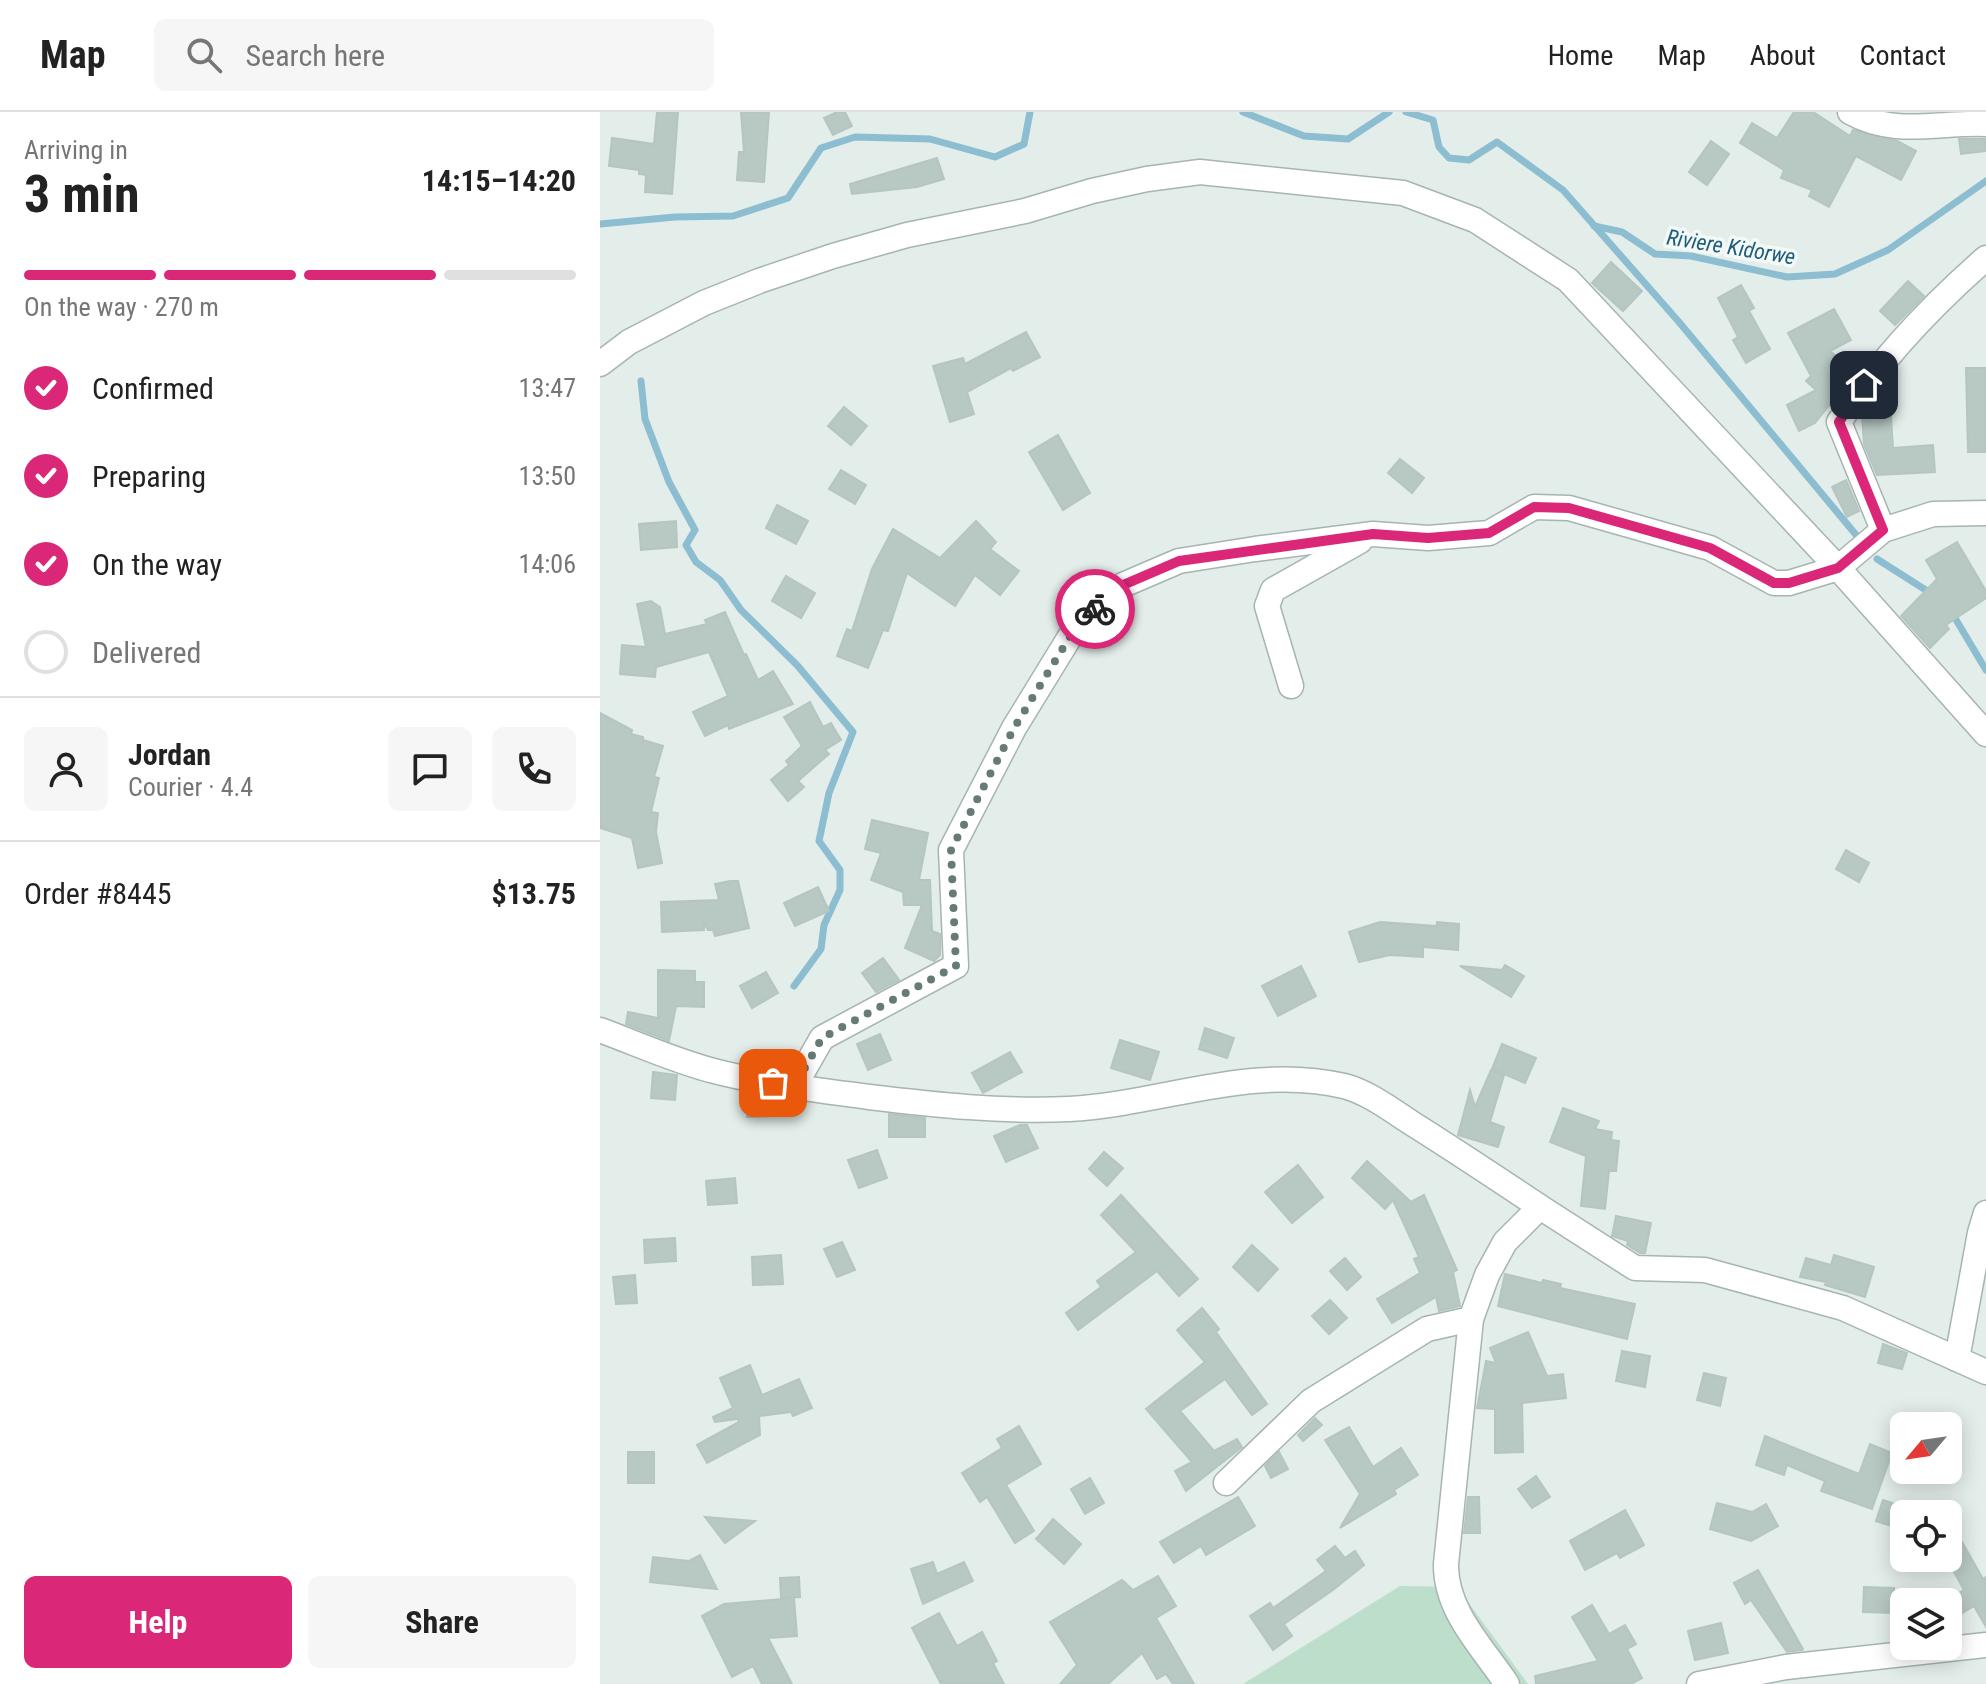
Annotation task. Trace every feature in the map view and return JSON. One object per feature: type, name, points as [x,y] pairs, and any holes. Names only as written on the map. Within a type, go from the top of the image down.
[{"type":"street","points":[[1850,112],[1866,121],[1904,128],[1955,123],[1986,124]]},
{"type":"street","points":[[600,364],[629,342],[704,303],[833,256],[907,235],[1025,211],[1147,179],[1200,172],[1403,193],[1475,220],[1568,280],[1838,568],[1986,734]]},
{"type":"street","points":[[1883,530],[1839,422],[1864,385],[1898,345],[1949,290],[1986,258]]},
{"type":"street","points":[[600,340],[629,342]]},
{"type":"street","points":[[794,1087],[822,1038],[956,966],[951,850],[1014,728],[1079,622],[1123,585],[1179,561],[1373,534],[1428,538],[1489,533],[1534,507],[1569,508],[1710,548],[1774,583],[1789,583],[1838,568],[1883,530],[1933,514],[1986,513]]},
{"type":"street","points":[[1291,686],[1267,606],[1273,590],[1373,534]]},
{"type":"street","points":[[600,1030],[686,1063],[794,1087],[946,1106],[1015,1110],[1133,1103],[1231,1081],[1298,1080],[1347,1087],[1386,1107],[1635,1268],[1705,1270],[1843,1308],[1986,1372]]},
{"type":"street","points":[[1507,1684],[1452,1603],[1446,1582],[1471,1319],[1487,1275],[1505,1242],[1540,1207]]},
{"type":"street","points":[[1957,1359],[1986,1213]]},
{"type":"street","points":[[1226,1483],[1311,1401],[1427,1329],[1471,1319]]},
{"type":"street","points":[[1699,1684],[1786,1667],[1986,1645]]},
{"type":"green space","points":[[1400,1586],[1457,1587],[1528,1684],[1243,1684]]},
{"type":"building","points":[[657,112],[678,112],[672,194],[645,192],[646,175],[639,174],[639,170],[609,166],[612,138],[654,144]]},
{"type":"building","points":[[741,112],[769,112],[764,182],[737,180],[739,152],[744,152]]},
{"type":"building","points":[[845,112],[852,126],[833,135],[824,118]]},
{"type":"building","points":[[1794,112],[1813,112],[1850,136],[1853,130],[1897,141],[1916,151],[1901,180],[1856,156],[1829,207],[1809,196],[1812,190],[1781,178],[1784,170],[1740,143],[1752,123],[1777,138]]},
{"type":"building","points":[[1959,139],[1986,139],[1986,151],[1961,154]]},
{"type":"building","points":[[1711,141],[1729,154],[1707,185],[1689,172]]},
{"type":"building","points":[[937,158],[944,179],[917,187],[852,194],[850,184]]},
{"type":"building","points":[[1611,262],[1642,291],[1623,311],[1592,283]]},
{"type":"building","points":[[1908,281],[1924,296],[1895,325],[1880,311]]},
{"type":"building","points":[[1741,285],[1754,308],[1749,311],[1770,349],[1746,363],[1733,340],[1738,337],[1718,298]]},
{"type":"building","points":[[1834,309],[1851,340],[1830,351],[1855,371],[1858,369],[1815,423],[1799,431],[1787,405],[1816,390],[1806,381],[1811,376],[1788,333]]},
{"type":"building","points":[[1026,332],[1040,357],[1013,371],[1011,368],[967,392],[974,414],[950,422],[933,366],[963,358],[965,364]]},
{"type":"building","points":[[1966,368],[1986,368],[1986,452],[1968,452]]},
{"type":"building","points":[[1890,402],[1893,448],[1933,445],[1935,472],[1877,475],[1864,444],[1862,415],[1870,404]]},
{"type":"building","points":[[844,407],[867,426],[851,445],[828,426]]},
{"type":"building","points":[[1058,435],[1090,493],[1063,510],[1029,452]]},
{"type":"building","points":[[1400,459],[1424,478],[1412,493],[1388,473]]},
{"type":"building","points":[[841,470],[866,485],[855,504],[829,489]]},
{"type":"building","points":[[1846,480],[1859,511],[1847,517],[1832,487]]},
{"type":"building","points":[[777,505],[808,521],[796,544],[766,528]]},
{"type":"building","points":[[676,521],[677,547],[641,550],[639,524]]},
{"type":"building","points":[[976,521],[996,542],[990,549],[1019,571],[1000,595],[975,575],[955,606],[907,573],[888,631],[883,630],[868,668],[837,656],[847,629],[852,631],[872,569],[893,529],[940,558]]},
{"type":"building","points":[[1957,542],[1986,591],[1986,598],[1946,625],[1949,629],[1930,648],[1901,616],[1937,579],[1926,560]]},
{"type":"building","points":[[786,576],[815,593],[801,618],[772,601]]},
{"type":"building","points":[[651,601],[660,607],[665,634],[707,624],[705,620],[725,612],[758,680],[773,671],[793,704],[729,729],[728,725],[705,736],[693,712],[728,696],[709,652],[656,667],[655,677],[620,674],[622,645],[646,647],[637,604]]},
{"type":"building","points":[[810,702],[823,727],[831,723],[841,740],[825,750],[829,754],[798,781],[804,787],[788,801],[771,780],[789,765],[786,761],[802,746],[784,717]]},
{"type":"building","points":[[600,713],[632,730],[631,734],[663,746],[654,777],[659,778],[651,812],[658,813],[656,832],[662,863],[638,868],[632,838],[600,828]]},
{"type":"building","points":[[872,820],[928,833],[919,880],[930,880],[932,931],[940,934],[940,955],[934,961],[905,948],[922,905],[904,905],[903,892],[871,880],[881,853],[865,849]]},
{"type":"building","points":[[1846,850],[1869,863],[1859,882],[1836,869]]},
{"type":"building","points":[[738,881],[749,928],[715,936],[704,923],[704,930],[662,932],[661,902],[719,900],[715,884]]},
{"type":"building","points":[[818,887],[829,911],[795,926],[784,903]]},
{"type":"building","points":[[1380,922],[1437,926],[1437,922],[1459,924],[1458,950],[1423,947],[1423,957],[1390,955],[1359,962],[1349,932]]},
{"type":"building","points":[[883,958],[899,980],[876,992],[862,973]]},
{"type":"building","points":[[1505,965],[1524,976],[1511,997],[1460,966],[1502,970]]},
{"type":"building","points":[[1301,966],[1316,996],[1278,1016],[1262,986]]},
{"type":"building","points":[[658,970],[695,971],[695,982],[704,982],[704,1007],[676,1006],[669,1041],[626,1024],[628,1012],[658,1018]]},
{"type":"building","points":[[766,972],[778,993],[752,1008],[740,986]]},
{"type":"building","points":[[1205,1028],[1234,1038],[1227,1058],[1199,1049]]},
{"type":"building","points":[[880,1034],[891,1060],[868,1070],[857,1044]]},
{"type":"building","points":[[1120,1040],[1159,1052],[1150,1080],[1111,1068]]},
{"type":"building","points":[[1502,1044],[1536,1058],[1525,1083],[1492,1069]]},
{"type":"building","points":[[1010,1052],[1022,1072],[983,1093],[972,1073]]},
{"type":"building","points":[[1491,1070],[1504,1075],[1490,1122],[1504,1127],[1498,1147],[1458,1135],[1470,1090],[1475,1107]]},
{"type":"building","points":[[653,1072],[677,1075],[675,1100],[651,1098]]},
{"type":"building","points":[[747,1094],[771,1098],[771,1116],[747,1117]]},
{"type":"building","points":[[1563,1108],[1599,1121],[1595,1129],[1612,1132],[1611,1140],[1619,1141],[1616,1171],[1609,1171],[1605,1209],[1581,1206],[1586,1156],[1550,1142]]},
{"type":"building","points":[[889,1114],[925,1118],[925,1137],[889,1137]]},
{"type":"building","points":[[1027,1125],[1038,1148],[1006,1162],[994,1136]]},
{"type":"building","points":[[877,1150],[887,1178],[859,1188],[848,1160]]},
{"type":"building","points":[[1104,1152],[1123,1168],[1107,1186],[1089,1169]]},
{"type":"building","points":[[1367,1161],[1411,1202],[1424,1195],[1457,1270],[1453,1272],[1460,1306],[1439,1311],[1436,1297],[1392,1323],[1377,1299],[1420,1273],[1414,1259],[1419,1257],[1393,1200],[1385,1209],[1352,1178]]},
{"type":"building","points":[[1298,1165],[1323,1197],[1292,1223],[1265,1192]]},
{"type":"building","points":[[735,1178],[737,1203],[708,1205],[706,1181]]},
{"type":"building","points":[[1121,1195],[1198,1279],[1179,1296],[1157,1271],[1078,1330],[1066,1313],[1101,1287],[1097,1281],[1136,1252],[1101,1215]]},
{"type":"building","points":[[1616,1216],[1651,1223],[1645,1253],[1627,1245],[1628,1241],[1612,1236]]},
{"type":"building","points":[[675,1238],[676,1261],[645,1263],[644,1240]]},
{"type":"building","points":[[842,1242],[855,1270],[837,1277],[824,1249]]},
{"type":"building","points":[[1252,1245],[1278,1269],[1258,1291],[1233,1267]]},
{"type":"building","points":[[781,1255],[783,1284],[753,1285],[752,1257]]},
{"type":"building","points":[[1834,1255],[1874,1267],[1865,1297],[1825,1285],[1826,1282],[1800,1277],[1806,1258],[1831,1265]]},
{"type":"building","points":[[1345,1258],[1361,1277],[1347,1290],[1330,1271]]},
{"type":"building","points":[[1505,1274],[1561,1284],[1560,1288],[1635,1304],[1627,1339],[1498,1306]]},
{"type":"building","points":[[635,1275],[637,1303],[616,1304],[613,1277]]},
{"type":"building","points":[[1330,1300],[1347,1318],[1329,1334],[1312,1316]]},
{"type":"building","points":[[1202,1308],[1267,1404],[1252,1415],[1225,1379],[1180,1411],[1214,1451],[1237,1439],[1242,1447],[1186,1491],[1175,1471],[1192,1462],[1146,1409],[1205,1362],[1177,1330]]},
{"type":"building","points":[[1528,1332],[1547,1376],[1563,1374],[1566,1398],[1522,1403],[1523,1452],[1495,1453],[1495,1409],[1477,1408],[1486,1361],[1496,1363],[1490,1348]]},
{"type":"building","points":[[1883,1344],[1907,1353],[1902,1369],[1878,1363]]},
{"type":"building","points":[[1622,1351],[1650,1356],[1645,1387],[1616,1381]]},
{"type":"building","points":[[750,1365],[762,1395],[799,1379],[812,1408],[793,1416],[791,1412],[759,1416],[760,1435],[707,1463],[697,1445],[739,1422],[738,1419],[715,1422],[713,1417],[733,1408],[720,1378]]},
{"type":"building","points":[[1704,1373],[1726,1378],[1720,1406],[1697,1400]]},
{"type":"building","points":[[1315,1418],[1322,1425],[1303,1441],[1298,1435]]},
{"type":"building","points":[[1019,1426],[1041,1464],[1006,1485],[1034,1531],[1015,1543],[987,1497],[980,1502],[962,1473],[1002,1448],[997,1439]]},
{"type":"building","points":[[1349,1427],[1373,1467],[1401,1448],[1418,1475],[1394,1490],[1396,1494],[1340,1528],[1360,1494],[1325,1440]]},
{"type":"building","points":[[1765,1436],[1859,1474],[1870,1444],[1890,1452],[1872,1509],[1821,1491],[1825,1481],[1787,1465],[1784,1475],[1756,1465]]},
{"type":"building","points":[[628,1452],[654,1452],[654,1483],[628,1483]]},
{"type":"building","points":[[1279,1452],[1288,1469],[1271,1478],[1265,1466]]},
{"type":"building","points":[[1536,1476],[1550,1497],[1532,1508],[1518,1489]]},
{"type":"building","points":[[1090,1478],[1104,1503],[1085,1514],[1071,1489]]},
{"type":"building","points":[[1238,1497],[1255,1526],[1206,1555],[1201,1546],[1174,1563],[1160,1542]]},
{"type":"building","points":[[1468,1497],[1479,1497],[1480,1533],[1464,1533]]},
{"type":"building","points":[[1883,1500],[1890,1502],[1890,1526],[1876,1521]]},
{"type":"building","points":[[1717,1503],[1752,1512],[1766,1504],[1778,1526],[1751,1541],[1710,1529]]},
{"type":"building","points":[[1625,1510],[1644,1545],[1620,1558],[1617,1553],[1585,1570],[1570,1541]]},
{"type":"building","points":[[705,1517],[755,1521],[725,1543]]},
{"type":"building","points":[[1053,1519],[1081,1544],[1064,1564],[1036,1539]]},
{"type":"building","points":[[1962,1542],[1983,1579],[1986,1577],[1986,1627],[1974,1606],[1962,1613],[1964,1590],[1954,1572],[1962,1572]]},
{"type":"building","points":[[1335,1546],[1345,1558],[1355,1551],[1364,1565],[1284,1624],[1292,1636],[1273,1650],[1250,1616],[1270,1603],[1273,1608],[1326,1571],[1317,1560]]},
{"type":"building","points":[[700,1555],[717,1589],[650,1582],[653,1557],[689,1561]]},
{"type":"building","points":[[933,1562],[937,1574],[964,1562],[973,1581],[923,1604],[911,1569]]},
{"type":"building","points":[[1758,1570],[1802,1650],[1787,1652],[1751,1600],[1745,1604],[1734,1583]]},
{"type":"building","points":[[1158,1576],[1176,1606],[1156,1618],[1194,1684],[1173,1684],[1166,1674],[1157,1679],[1142,1653],[1108,1684],[1060,1684],[1077,1665],[1050,1622],[1122,1580],[1133,1590]]},
{"type":"building","points":[[799,1577],[800,1597],[781,1598],[780,1578]]},
{"type":"building","points":[[1864,1587],[1894,1588],[1890,1588],[1890,1613],[1863,1612]]},
{"type":"building","points":[[794,1598],[797,1636],[768,1638],[792,1684],[762,1684],[753,1666],[732,1677],[702,1616],[724,1604]]},
{"type":"building","points":[[1592,1605],[1609,1634],[1625,1625],[1636,1644],[1627,1649],[1642,1678],[1631,1684],[1536,1684],[1535,1676],[1598,1661],[1572,1617]]},
{"type":"building","points":[[939,1613],[957,1646],[982,1632],[997,1661],[993,1663],[1004,1684],[941,1684],[912,1628]]},
{"type":"building","points":[[1721,1623],[1728,1653],[1695,1660],[1688,1631]]},
{"type":"waterway","points":[[600,224],[675,217],[733,216],[788,198],[821,148],[855,137],[930,139],[995,157],[1024,144],[1030,112]]},
{"type":"waterway","points":[[1243,112],[1304,136],[1348,139],[1389,112]]},
{"type":"waterway","points":[[1406,112],[1433,120],[1439,147],[1449,158],[1469,160],[1497,142],[1563,190],[1679,322],[1857,536]]},
{"type":"waterway","name":"Riviere Kidorwe","points":[[1594,226],[1622,232],[1655,254],[1691,256],[1787,277],[1835,274],[1888,250],[1986,181]]},
{"type":"waterway","points":[[641,381],[645,419],[669,482],[695,530],[686,545],[696,562],[720,580],[741,610],[797,665],[853,732],[829,793],[819,841],[840,870],[840,890],[824,925],[821,949],[794,986]]},
{"type":"waterway","points":[[1877,559],[1932,594]]},
{"type":"waterway","points":[[1952,613],[1986,670]]},
{"type":"way so far","points":[[773,1083],[794,1087],[822,1038],[956,966],[951,850],[1014,728],[1079,622],[1095,609]]},
{"type":"route","points":[[1095,609],[1123,585],[1179,561],[1373,534],[1428,538],[1489,533],[1534,507],[1569,508],[1710,548],[1774,583],[1789,583],[1838,568],[1883,530],[1839,422],[1864,385]]}]
